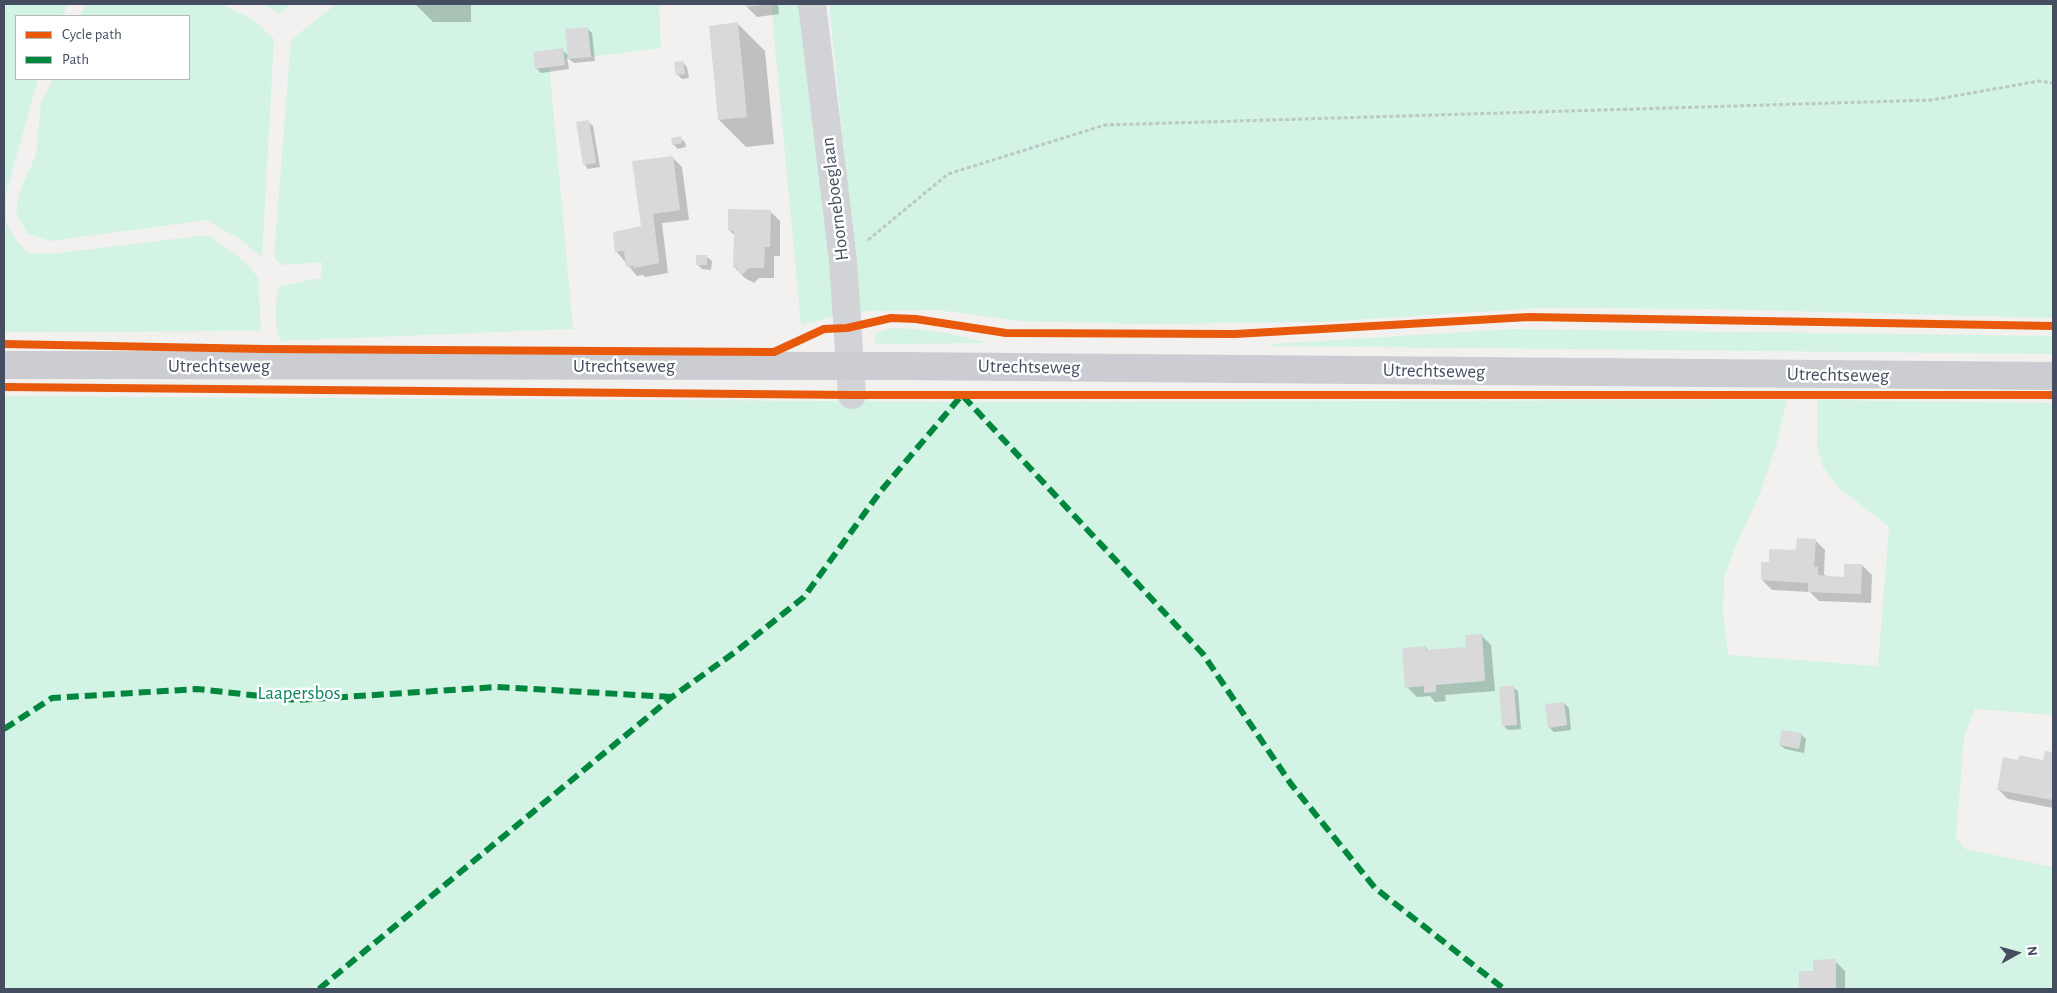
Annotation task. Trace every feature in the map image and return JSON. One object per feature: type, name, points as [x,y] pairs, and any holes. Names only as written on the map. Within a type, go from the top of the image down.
[{"type":"main road","name":"Utrechtseweg","points":[[4,365],[849,366],[2053,376]]},
{"type":"street","name":"Hoorneboeglaan","points":[[812,4],[843,261],[852,395]]},
{"type":"path","points":[[843,261],[948,174],[1105,125],[1932,100],[2039,81],[2053,84]]},
{"type":"green space","points":[[4,4],[68,4],[62,15],[15,15],[15,80],[38,80],[6,194],[6,221],[16,241],[29,253],[49,254],[208,235],[240,258],[258,278],[261,331],[4,332]]},
{"type":"green space","points":[[86,4],[221,4],[252,19],[274,39],[262,257],[238,238],[206,220],[51,241],[28,234],[16,213],[19,193],[36,155],[41,103],[52,80],[190,80],[190,15],[80,15]]},
{"type":"green space","points":[[260,4],[291,4],[280,13]]},
{"type":"green space","points":[[336,4],[659,4],[661,48],[549,62],[573,329],[280,341],[276,323],[276,301],[280,286],[321,278],[322,262],[282,265],[274,257],[291,40]]},
{"type":"green space","points":[[771,4],[803,4],[837,316],[801,325]]},
{"type":"green space","points":[[829,4],[2053,4],[2053,318],[1713,309],[1539,308],[1321,322],[1141,324],[1018,321],[938,310],[868,311],[848,315],[858,289]]},
{"type":"green space","points":[[893,328],[918,329],[952,334],[987,343],[875,343],[876,333]]},
{"type":"green space","points":[[1513,329],[2053,336],[2053,354],[1269,346],[1272,344]]},
{"type":"green space","name":"Laapersbos","points":[[4,396],[987,402],[1787,400],[1776,446],[1761,491],[1734,550],[1724,579],[1723,611],[1728,655],[1878,666],[1889,527],[1838,487],[1823,467],[1817,447],[1817,400],[2053,403],[2053,715],[1975,709],[1964,737],[1956,838],[1965,849],[2053,867],[2053,989],[4,989]]},
{"type":"building","points":[[745,4],[765,4],[765,5],[746,7]]},
{"type":"building","points":[[738,22],[747,117],[718,120],[709,26]]},
{"type":"building","points":[[588,27],[591,57],[568,59],[565,29]]},
{"type":"building","points":[[563,48],[565,65],[535,69],[533,52]]},
{"type":"building","points":[[683,61],[685,74],[676,75],[674,62]]},
{"type":"building","points":[[589,120],[596,163],[583,165],[576,122]]},
{"type":"building","points":[[681,136],[682,143],[672,145],[671,138]]},
{"type":"building","points":[[673,156],[680,210],[653,214],[659,263],[634,268],[634,266],[626,267],[624,251],[615,252],[613,232],[641,226],[632,161]]},
{"type":"building","points":[[728,209],[771,210],[770,247],[765,247],[764,268],[749,268],[743,274],[739,273],[737,268],[733,268],[734,231],[728,230]]},
{"type":"building","points":[[696,255],[707,255],[707,265],[696,265]]},
{"type":"building","points":[[1797,538],[1816,539],[1814,567],[1818,567],[1818,575],[1844,577],[1844,564],[1862,564],[1861,594],[1808,592],[1808,583],[1761,580],[1761,562],[1769,562],[1769,549],[1794,550],[1796,549]]},
{"type":"building","points":[[1482,634],[1485,681],[1436,685],[1436,692],[1424,693],[1424,686],[1405,688],[1402,648],[1426,646],[1426,650],[1466,647],[1465,635]]},
{"type":"building","points":[[1514,685],[1517,725],[1502,726],[1499,687]]},
{"type":"building","points":[[1564,702],[1567,725],[1548,728],[1545,704]]},
{"type":"building","points":[[1782,730],[1802,733],[1799,749],[1779,745]]},
{"type":"building","points":[[2045,751],[2053,752],[2053,800],[1997,790],[2003,757],[2018,760],[2019,755],[2043,760]]},
{"type":"building","points":[[1836,959],[1836,989],[1799,989],[1799,971],[1813,971],[1813,960]]},
{"type":"marked path","points":[[319,989],[672,697],[738,650],[804,597],[880,492],[962,395],[1203,654],[1291,784],[1375,888],[1504,989]]},
{"type":"marked path","points":[[4,729],[52,698],[197,689],[297,700],[497,687],[672,697]]},
{"type":"cycle path","points":[[4,344],[265,349],[774,352],[824,329],[847,328],[891,318],[916,319],[1006,333],[1235,334],[1529,317],[2053,326]]},
{"type":"cycle path","points":[[4,387],[852,395],[2053,395]]}]
